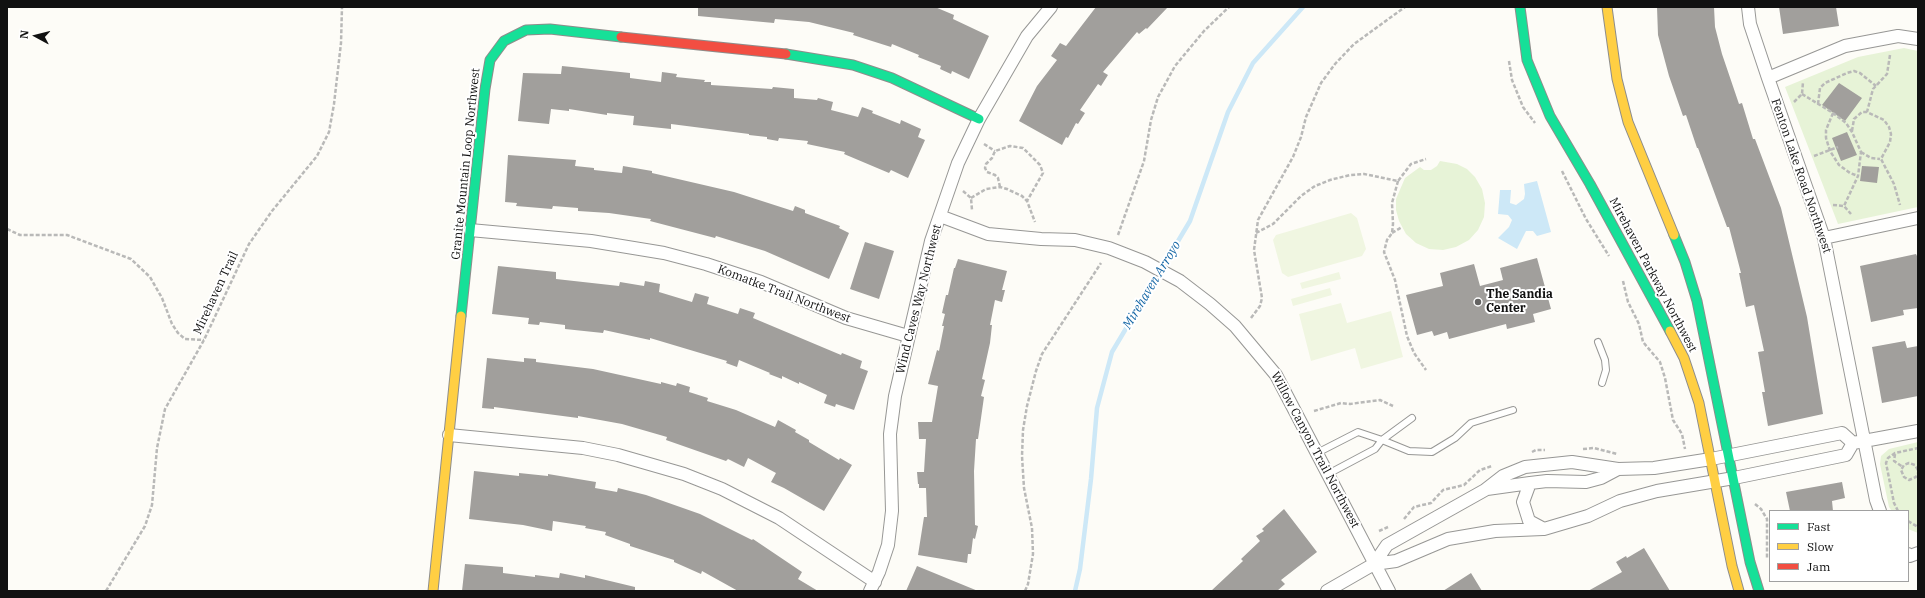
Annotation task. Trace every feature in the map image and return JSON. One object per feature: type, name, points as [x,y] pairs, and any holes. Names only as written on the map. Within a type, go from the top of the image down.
[{"type":"street","name":"Wind Caves Way Northwest","points":[[872,586],[888,545],[892,511],[890,434],[895,396],[931,241],[958,163],[979,119],[1027,36],[1051,7]]},
{"type":"street","name":"Mirehaven Parkway Northwest","points":[[1520,7],[1527,60],[1550,116],[1590,184],[1684,358],[1698,403],[1716,482],[1732,566],[1739,591]]},
{"type":"street","name":"Mirehaven Parkway Northwest","points":[[1606,7],[1617,79],[1628,122],[1685,262],[1697,301],[1750,562],[1759,591]]},
{"type":"street","name":"Fenton Lake Road Northwest","points":[[1748,7],[1750,24],[1824,238],[1876,500],[1880,510]]},
{"type":"street","name":"Granite Mountain Loop Northwest","points":[[433,591],[485,89],[490,60],[504,41],[526,30],[550,29],[780,54],[853,65],[892,78],[979,119]]},
{"type":"street","points":[[1768,78],[1845,46],[1898,36],[1918,39]]},
{"type":"street","name":"Willow Canyon Trail Northwest","points":[[940,216],[988,234],[1041,239],[1075,240],[1109,248],[1145,262],[1180,281],[1210,304],[1235,326],[1276,375],[1389,591]]},
{"type":"street","points":[[1824,238],[1918,218]]},
{"type":"street","name":"Komatke Trail Northwest","points":[[470,230],[591,241],[692,260],[761,282],[846,318],[908,336]]},
{"type":"street","points":[[1853,443],[1918,431]]},
{"type":"street","points":[[1374,564],[1387,545],[1484,490],[1503,476],[1525,467],[1572,462],[1618,470],[1654,468],[1711,459],[1842,433],[1853,443]]},
{"type":"street","points":[[449,435],[583,448],[618,455],[684,474],[722,489],[778,518],[872,586]]},
{"type":"street","points":[[1327,591],[1374,564],[1396,561],[1428,546],[1462,536],[1495,531],[1544,529],[1588,516],[1620,501],[1642,495],[1716,482],[1846,455],[1853,443]]},
{"type":"street","points":[[1484,490],[1546,481],[1586,482],[1618,470]]},
{"type":"street","points":[[1530,483],[1523,502],[1529,521],[1544,529]]},
{"type":"lane","points":[[1598,342],[1605,360],[1606,370],[1602,383]]},
{"type":"lane","points":[[1317,453],[1358,432],[1409,451],[1432,452],[1455,438],[1471,423],[1513,410]]},
{"type":"lane","points":[[1328,474],[1376,449],[1382,440],[1412,418]]},
{"type":"path","name":"Mirehaven Trail","points":[[106,591],[145,526],[152,505],[157,448],[165,409],[204,340],[249,244],[272,211],[316,156],[328,132],[334,104],[340,50],[342,7]]},
{"type":"path","points":[[1118,235],[1144,161],[1151,120],[1158,97],[1175,66],[1204,31],[1228,7]]},
{"type":"path","points":[[1251,318],[1260,306],[1262,298],[1254,250],[1255,233],[1258,220],[1293,157],[1301,137],[1306,117],[1321,83],[1335,64],[1354,44],[1405,7]]},
{"type":"path","points":[[1866,112],[1870,97],[1876,86],[1887,74],[1890,55]]},
{"type":"path","points":[[1509,57],[1514,87],[1523,107],[1538,129]]},
{"type":"path","points":[[1818,104],[1820,88],[1825,83],[1847,73],[1860,73],[1876,86]]},
{"type":"path","points":[[1794,102],[1802,94],[1804,88],[1803,82]]},
{"type":"path","points":[[1802,94],[1846,123],[1861,152],[1858,176],[1844,206]]},
{"type":"path","points":[[1852,132],[1854,119],[1862,112],[1866,112],[1884,120],[1889,127],[1891,134],[1890,142],[1880,159]]},
{"type":"path","points":[[1833,113],[1826,130],[1826,138],[1830,150],[1839,165],[1850,173],[1858,176]]},
{"type":"path","points":[[984,144],[995,150],[1010,146],[1023,148],[1042,168],[1043,173],[1041,179],[1035,186],[1027,201]]},
{"type":"path","points":[[1814,156],[1838,148]]},
{"type":"path","points":[[995,150],[992,158],[986,164],[985,168],[987,172],[995,175],[1000,187]]},
{"type":"path","points":[[1861,152],[1871,158],[1880,159]]},
{"type":"path","points":[[1392,233],[1392,203],[1398,180],[1411,164],[1426,159]]},
{"type":"path","points":[[1880,159],[1894,184],[1900,205]]},
{"type":"path","points":[[1560,168],[1586,220],[1610,258]]},
{"type":"path","points":[[1255,233],[1273,224],[1301,196],[1315,186],[1330,180],[1350,175],[1364,174],[1398,180]]},
{"type":"path","points":[[971,198],[986,189],[1000,187],[1022,196],[1027,201],[1035,222]]},
{"type":"path","points":[[962,190],[971,198],[972,210]]},
{"type":"path","points":[[1833,205],[1844,206],[1851,214]]},
{"type":"path","points":[[1402,228],[1392,233],[1387,240],[1384,252],[1386,261],[1397,285],[1407,336],[1414,353],[1426,370]]},
{"type":"path","points":[[7,229],[20,235],[67,235],[131,259],[150,277],[162,298],[172,324],[178,333],[185,339],[204,340]]},
{"type":"path","points":[[1025,591],[1028,584],[1033,554],[1032,528],[1024,488],[1022,456],[1023,430],[1027,406],[1042,354],[1101,263]]},
{"type":"path","points":[[1620,275],[1628,302],[1639,324],[1643,342],[1660,362],[1665,378],[1673,420],[1682,434],[1685,449],[1680,452]]},
{"type":"path","points":[[1314,410],[1341,402],[1350,404],[1380,400],[1393,406]]},
{"type":"path","points":[[1580,449],[1594,448],[1622,455]]},
{"type":"path","points":[[1898,510],[1894,503],[1886,466],[1888,458],[1895,453],[1918,448]]},
{"type":"path","points":[[1525,455],[1536,450],[1550,450]]},
{"type":"path","points":[[1895,453],[1894,461],[1903,467]]},
{"type":"path","points":[[1912,463],[1917,467],[1918,471],[1914,479],[1909,480],[1902,475],[1903,467],[1906,464],[1912,463]]},
{"type":"path","points":[[1402,521],[1414,507],[1431,503],[1442,490],[1464,485],[1480,470],[1496,464]]},
{"type":"path","points":[[1753,499],[1755,504],[1761,509],[1767,519],[1767,566]]},
{"type":"path","points":[[1909,522],[1918,526]]},
{"type":"path","points":[[1379,531],[1390,526]]},
{"type":"green space","points":[[1904,48],[1918,51],[1918,207],[1838,224],[1785,87],[1858,57]]},
{"type":"green space","points":[[1440,161],[1457,164],[1467,169],[1475,177],[1482,189],[1485,203],[1484,217],[1478,230],[1469,240],[1456,247],[1443,250],[1429,249],[1416,243],[1406,234],[1399,221],[1396,210],[1396,199],[1405,178],[1420,167],[1424,170],[1431,170],[1437,166]]},
{"type":"green space","points":[[1351,213],[1357,218],[1366,249],[1362,256],[1288,277],[1282,273],[1273,240],[1276,235]]},
{"type":"green space","points":[[1339,272],[1341,279],[1302,289],[1300,283]]},
{"type":"green space","points":[[1330,288],[1332,295],[1293,306],[1291,299]]},
{"type":"green space","points":[[1341,303],[1347,323],[1391,311],[1403,357],[1361,369],[1355,348],[1311,361],[1299,314]]},
{"type":"green space","points":[[1918,442],[1918,533],[1909,529],[1909,510],[1891,510],[1889,507],[1880,464],[1881,456],[1889,449]]},
{"type":"water","points":[[1537,181],[1551,232],[1537,236],[1533,231],[1526,231],[1517,249],[1498,238],[1509,227],[1512,220],[1508,215],[1498,214],[1500,190],[1511,190],[1510,203],[1516,205],[1524,199],[1524,184]]},
{"type":"building","points":[[698,7],[935,7],[954,15],[953,19],[989,36],[969,79],[952,71],[951,74],[940,69],[941,66],[918,57],[919,55],[892,44],[891,47],[853,35],[854,33],[809,22],[775,19],[774,23],[698,16]]},
{"type":"building","points":[[1096,7],[1168,7],[1147,29],[1146,28],[1139,34],[1137,32],[1103,72],[1108,75],[1101,86],[1098,84],[1080,110],[1085,113],[1078,124],[1076,123],[1068,138],[1066,137],[1062,145],[1019,121],[1037,86],[1057,60],[1051,56],[1060,43],[1066,46]]},
{"type":"building","points":[[1657,7],[1714,7],[1715,27],[1722,54],[1739,104],[1742,103],[1753,139],[1755,139],[1781,208],[1807,317],[1823,414],[1768,426],[1762,392],[1765,392],[1758,352],[1764,351],[1754,305],[1746,307],[1739,273],[1741,273],[1729,227],[1727,227],[1686,115],[1683,116],[1669,76],[1658,35]]},
{"type":"building","points":[[1779,7],[1836,7],[1839,26],[1783,34]]},
{"type":"building","points":[[562,66],[630,73],[630,78],[661,82],[662,72],[677,74],[676,77],[705,80],[704,82],[711,82],[711,85],[794,89],[794,98],[817,100],[818,98],[833,102],[831,110],[858,117],[862,107],[873,111],[872,113],[900,124],[901,120],[921,129],[918,137],[925,140],[908,178],[891,170],[889,173],[844,154],[845,152],[807,144],[808,141],[779,138],[778,141],[767,139],[767,137],[749,134],[671,124],[671,129],[633,125],[634,116],[607,113],[607,115],[569,109],[569,111],[551,109],[549,124],[518,121],[523,73],[561,74]]},
{"type":"building","points":[[1839,83],[1862,98],[1845,121],[1822,105]]},
{"type":"building","points":[[1847,132],[1857,155],[1841,161],[1832,138]]},
{"type":"building","points":[[508,155],[576,160],[575,166],[594,168],[594,170],[622,173],[623,166],[652,171],[652,173],[734,192],[793,211],[795,206],[805,210],[805,213],[840,226],[839,228],[849,233],[829,279],[765,251],[716,236],[715,238],[650,221],[651,219],[609,213],[578,211],[578,208],[553,206],[552,209],[516,206],[517,203],[505,202]]},
{"type":"building","points":[[1862,166],[1879,167],[1877,183],[1860,181]]},
{"type":"building","points":[[865,242],[894,251],[879,299],[850,289]]},
{"type":"building","points":[[1916,254],[1918,258],[1918,308],[1903,310],[1904,315],[1871,322],[1860,266]]},
{"type":"building","name":"The Sandia Center","points":[[1537,258],[1551,309],[1533,314],[1535,322],[1507,329],[1506,324],[1449,339],[1447,332],[1434,336],[1432,331],[1417,335],[1406,295],[1443,286],[1440,273],[1474,264],[1480,286],[1503,280],[1500,268]]},
{"type":"building","points":[[958,259],[1007,271],[1002,290],[1005,290],[1002,302],[995,300],[990,325],[992,325],[990,343],[982,379],[985,380],[981,396],[984,397],[978,439],[976,439],[974,471],[975,525],[978,526],[975,539],[973,538],[971,554],[968,554],[967,563],[918,555],[924,517],[927,517],[926,488],[919,488],[917,472],[924,472],[926,439],[919,439],[918,422],[932,422],[938,386],[928,384],[937,350],[939,351],[944,326],[942,326],[945,314],[942,313],[946,295],[948,295],[954,268]]},
{"type":"building","points":[[498,266],[556,272],[556,279],[619,286],[620,282],[644,286],[645,281],[660,284],[659,292],[692,302],[695,293],[709,297],[707,304],[738,314],[740,308],[755,313],[753,318],[841,355],[842,353],[862,361],[860,368],[868,371],[854,410],[836,404],[835,407],[824,403],[827,395],[799,382],[799,384],[782,376],[782,379],[769,374],[770,373],[739,360],[737,367],[726,363],[727,361],[650,338],[650,340],[604,330],[603,333],[565,329],[565,325],[540,322],[539,325],[528,324],[529,318],[492,314]]},
{"type":"building","points":[[1905,341],[1907,348],[1918,346],[1918,396],[1882,403],[1872,347]]},
{"type":"building","points":[[487,358],[524,362],[524,358],[536,359],[536,362],[593,369],[661,384],[661,382],[676,386],[677,383],[690,387],[689,392],[708,398],[707,401],[736,410],[775,427],[778,420],[796,430],[795,432],[809,440],[809,442],[839,460],[840,458],[852,465],[824,511],[771,482],[776,473],[748,458],[744,467],[728,459],[726,461],[666,440],[667,437],[622,424],[578,416],[578,418],[494,407],[494,409],[482,408]]},
{"type":"building","points":[[474,471],[519,476],[519,473],[548,476],[548,474],[596,482],[595,488],[617,492],[618,488],[646,495],[700,514],[752,540],[753,539],[802,572],[798,579],[818,591],[738,591],[702,571],[701,574],[674,562],[674,560],[630,546],[630,544],[605,535],[606,532],[585,528],[586,526],[553,521],[552,531],[523,525],[469,519]]},
{"type":"building","points":[[1842,482],[1845,498],[1832,501],[1833,510],[1790,510],[1786,492]]},
{"type":"building","points":[[1284,509],[1317,552],[1281,580],[1285,584],[1277,591],[1211,591],[1243,561],[1241,559],[1260,541],[1256,536],[1264,531],[1262,529]]},
{"type":"building","points":[[1644,548],[1670,591],[1588,591],[1622,572],[1616,562],[1626,556],[1627,558]]},
{"type":"building","points":[[465,564],[503,567],[503,573],[535,577],[535,575],[559,578],[560,573],[585,578],[585,575],[635,587],[635,591],[462,591]]},
{"type":"building","points":[[917,566],[978,591],[906,591]]},
{"type":"building","points":[[1471,573],[1482,591],[1443,591]]},
{"type":"waterway","name":"Mirehaven Arroyo","points":[[1075,591],[1080,569],[1091,479],[1097,408],[1112,352],[1190,221],[1228,112],[1253,63],[1303,7]]},
{"type":"traffic: fast","points":[[1520,7],[1527,60],[1550,116],[1590,184],[1670,331]]},
{"type":"traffic: fast","points":[[461,316],[485,89],[490,60],[504,41],[526,30],[550,29],[621,37]]},
{"type":"traffic: fast","points":[[786,54],[853,65],[892,78],[979,119]]},
{"type":"traffic: fast","points":[[1674,235],[1685,262],[1697,301],[1750,562],[1759,591]]},
{"type":"traffic: slow","points":[[1607,7],[1617,79],[1628,122],[1674,235]]},
{"type":"traffic: slow","points":[[433,591],[461,316]]},
{"type":"traffic: slow","points":[[1670,331],[1684,358],[1699,403],[1732,566],[1739,591]]},
{"type":"traffic: jam","points":[[621,37],[786,54]]},
{"type":"place","name":"The Sandia Center","points":[[1478,302]]}]
